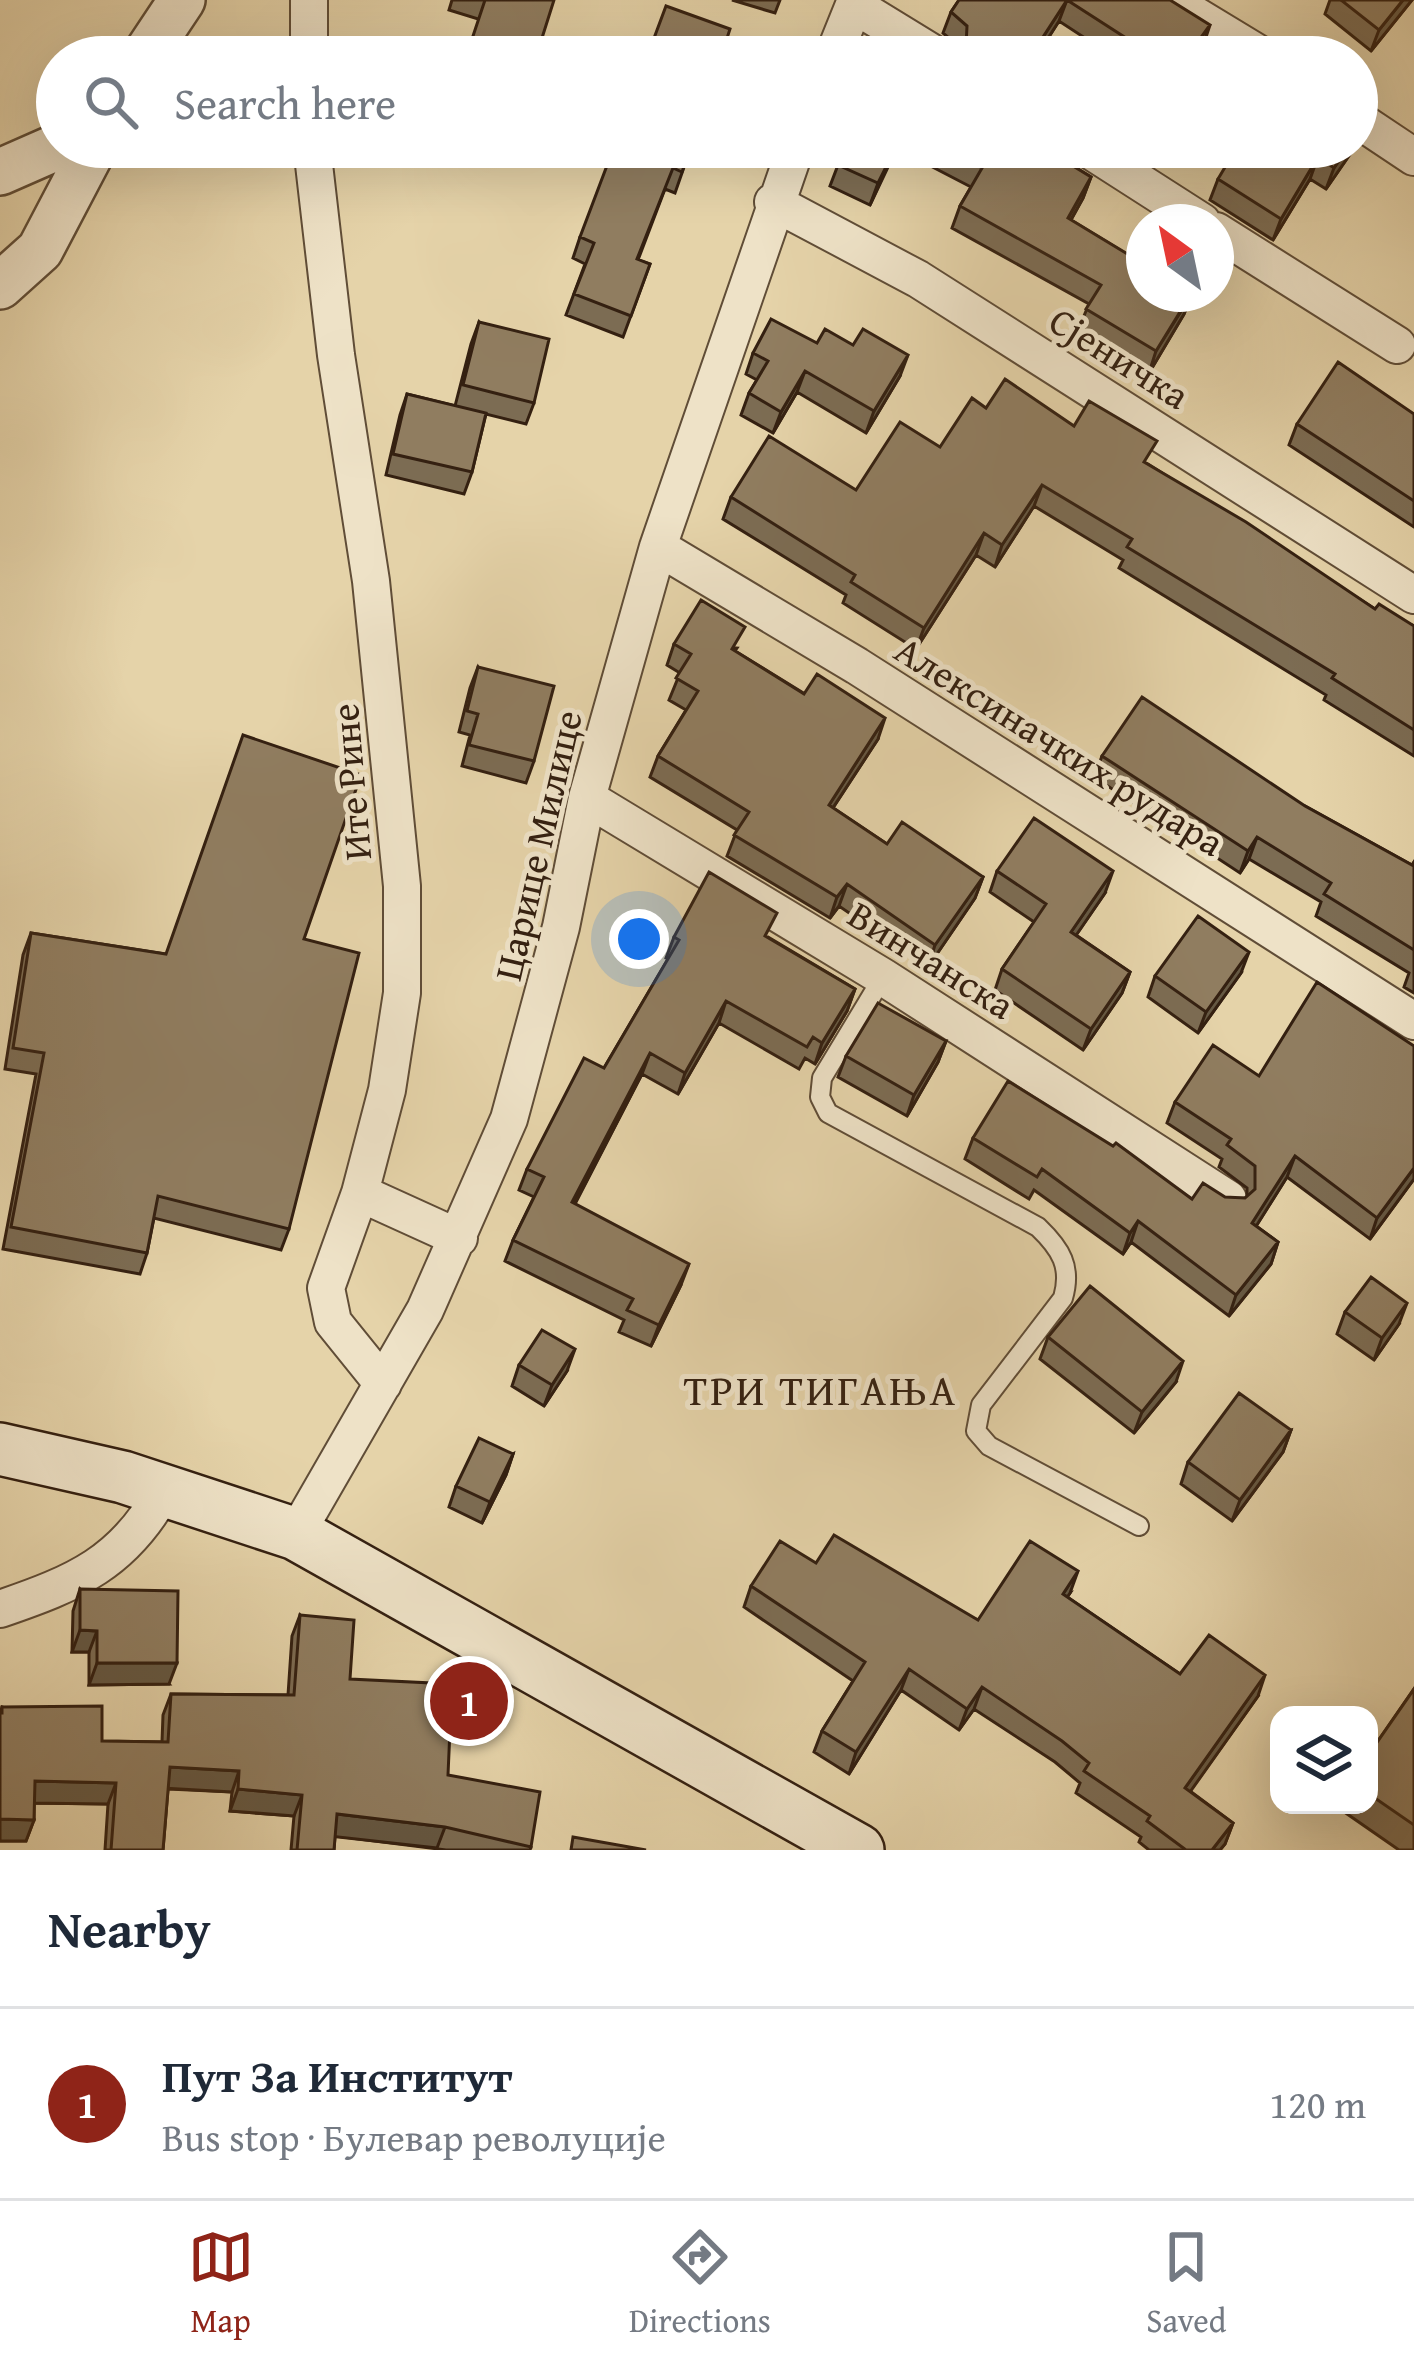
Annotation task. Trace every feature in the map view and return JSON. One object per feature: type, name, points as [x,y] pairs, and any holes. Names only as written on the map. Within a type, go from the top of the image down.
[{"type":"main road","points":[[0,1448],[164,1490],[296,1534],[368,1570],[858,1850]]},
{"type":"street","points":[[159,36],[182,0]]},
{"type":"street","points":[[309,0],[309,36]]},
{"type":"street","points":[[1170,0],[1229,36]]},
{"type":"street","points":[[842,36],[855,3],[906,36]]},
{"type":"street","points":[[1378,131],[1412,152]]},
{"type":"street","points":[[0,172],[36,156]]},
{"type":"street","points":[[0,286],[40,250],[83,168]]},
{"type":"street","name":"Ите Рине","points":[[314,168],[376,625],[402,886],[401,1004],[387,1090],[360,1192],[326,1288],[327,1306],[347,1344],[382,1384]]},
{"type":"street","name":"Царице Милице","points":[[296,1534],[459,1238],[509,1119],[542,1010],[587,797],[658,547],[787,168]]},
{"type":"street","points":[[1118,168],[1174,204]]},
{"type":"street","name":"Сјеничка","points":[[773,202],[918,280],[1414,595]]},
{"type":"street","points":[[1234,242],[1396,345]]},
{"type":"street","name":"Алексиначких рудара","points":[[658,547],[857,666],[1414,1021]]},
{"type":"street","name":"Винчанска","points":[[587,797],[884,976],[1228,1199]]},
{"type":"street","points":[[360,1192],[459,1238]]},
{"type":"street","points":[[0,1609],[100,1566],[141,1531],[164,1490]]},
{"type":"lane","points":[[884,976],[822,1078],[820,1096],[828,1113],[1038,1228],[1054,1242],[1068,1279],[1063,1298],[981,1405],[976,1431],[989,1446],[1139,1526]]},
{"type":"building","points":[[485,0],[554,0],[543,36],[473,36]]},
{"type":"building","points":[[959,0],[1067,0],[1044,36],[966,36],[967,26],[951,12]]},
{"type":"building","points":[[1067,0],[1170,0],[1210,25],[1202,36],[1123,36]]},
{"type":"building","points":[[1341,0],[1403,0],[1379,30]]},
{"type":"building","points":[[666,6],[730,29],[728,36],[655,36]]},
{"type":"building","points":[[606,168],[673,168],[637,259],[650,264],[631,316],[574,294],[594,243],[580,237]]},
{"type":"building","points":[[845,168],[886,168],[878,183]]},
{"type":"building","points":[[982,168],[1076,168],[1091,177],[1068,218],[1126,253],[1126,312],[1180,312],[1156,351],[1086,309],[1101,285],[960,206]]},
{"type":"building","points":[[1225,168],[1311,168],[1281,219],[1218,179]]},
{"type":"building","points":[[771,319],[817,343],[825,329],[853,345],[863,329],[908,355],[874,411],[805,371],[781,412],[749,393],[768,361],[753,353]]},
{"type":"building","points":[[479,322],[549,339],[534,403],[463,385]]},
{"type":"building","points":[[1338,362],[1414,414],[1414,501],[1297,424]]},
{"type":"building","points":[[1005,379],[1074,426],[1089,401],[1157,441],[1144,462],[1246,522],[1375,609],[1379,604],[1414,626],[1414,730],[1332,678],[1335,674],[1127,547],[1132,539],[1042,485],[1002,545],[984,533],[924,628],[851,582],[855,575],[731,497],[769,436],[856,490],[900,422],[940,447],[972,398],[986,408]]},
{"type":"building","points":[[407,394],[486,413],[472,472],[393,454]]},
{"type":"building","points":[[701,600],[745,627],[732,649],[804,694],[817,674],[885,718],[829,805],[887,844],[902,822],[983,877],[935,945],[847,884],[837,897],[734,835],[749,812],[658,756],[698,691],[676,678],[691,654],[674,644]]},
{"type":"building","points":[[478,667],[554,686],[534,761],[469,745],[478,714],[467,711]]},
{"type":"building","points":[[1142,697],[1305,806],[1414,862],[1414,950],[1324,894],[1331,883],[1257,837],[1248,851],[1102,756]]},
{"type":"building","points":[[243,735],[361,775],[304,939],[359,953],[289,1229],[158,1196],[147,1253],[11,1227],[44,1053],[13,1048],[31,933],[166,954]]},
{"type":"building","points":[[1034,818],[1113,871],[1071,932],[1130,972],[1091,1029],[1002,969],[1046,904],[997,871]]},
{"type":"building","points":[[709,872],[777,913],[765,936],[855,989],[822,1043],[813,1037],[807,1047],[726,1001],[685,1073],[650,1053],[572,1202],[689,1264],[659,1325],[627,1310],[633,1299],[513,1240],[544,1177],[527,1169],[584,1058],[604,1068],[679,940],[674,937]]},
{"type":"building","points":[[1198,916],[1249,952],[1206,1012],[1155,976]]},
{"type":"building","points":[[1317,982],[1414,1046],[1414,1168],[1377,1218],[1295,1156],[1252,1223],[1278,1242],[1236,1295],[1138,1221],[1130,1233],[1042,1169],[1037,1177],[973,1138],[1008,1081],[1113,1146],[1116,1143],[1192,1199],[1203,1183],[1225,1197],[1245,1198],[1255,1189],[1255,1166],[1227,1145],[1231,1139],[1175,1102],[1213,1045],[1259,1076]]},
{"type":"building","points":[[878,1003],[946,1041],[914,1095],[846,1056]]},
{"type":"building","points":[[1371,1277],[1407,1303],[1382,1338],[1345,1312]]},
{"type":"building","points":[[1090,1286],[1183,1361],[1142,1412],[1048,1337]]},
{"type":"building","points":[[542,1330],[575,1349],[552,1385],[519,1365]]},
{"type":"building","points":[[1239,1393],[1291,1430],[1240,1500],[1188,1462]]},
{"type":"building","points":[[479,1438],[513,1454],[490,1502],[456,1486]]},
{"type":"building","points":[[834,1535],[978,1620],[1030,1541],[1078,1571],[1063,1594],[1180,1674],[1209,1635],[1265,1675],[1185,1788],[1233,1823],[1212,1850],[1186,1850],[1147,1821],[1150,1816],[1084,1771],[1089,1763],[1062,1741],[982,1687],[967,1709],[909,1669],[856,1752],[822,1731],[865,1662],[751,1586],[780,1541],[816,1563]]},
{"type":"building","points":[[80,1589],[178,1591],[177,1663],[97,1663],[97,1631],[80,1630]]},
{"type":"building","points":[[300,1615],[354,1620],[350,1679],[452,1684],[448,1775],[540,1792],[531,1847],[445,1827],[337,1814],[334,1850],[297,1850],[302,1795],[238,1789],[239,1771],[170,1767],[163,1850],[111,1850],[116,1783],[35,1781],[34,1820],[0,1819],[2,1707],[102,1706],[102,1741],[168,1742],[171,1694],[294,1695]]},
{"type":"building","points":[[1414,1689],[1414,1825],[1378,1800],[1378,1741]]},
{"type":"building","points":[[573,1837],[646,1850],[571,1850]]},
{"type":"place","name":"Пут За Институт","points":[[469,1701]]},
{"type":"district","name":"ТРИ ТИГАЊА","points":[[821,1389]]}]
